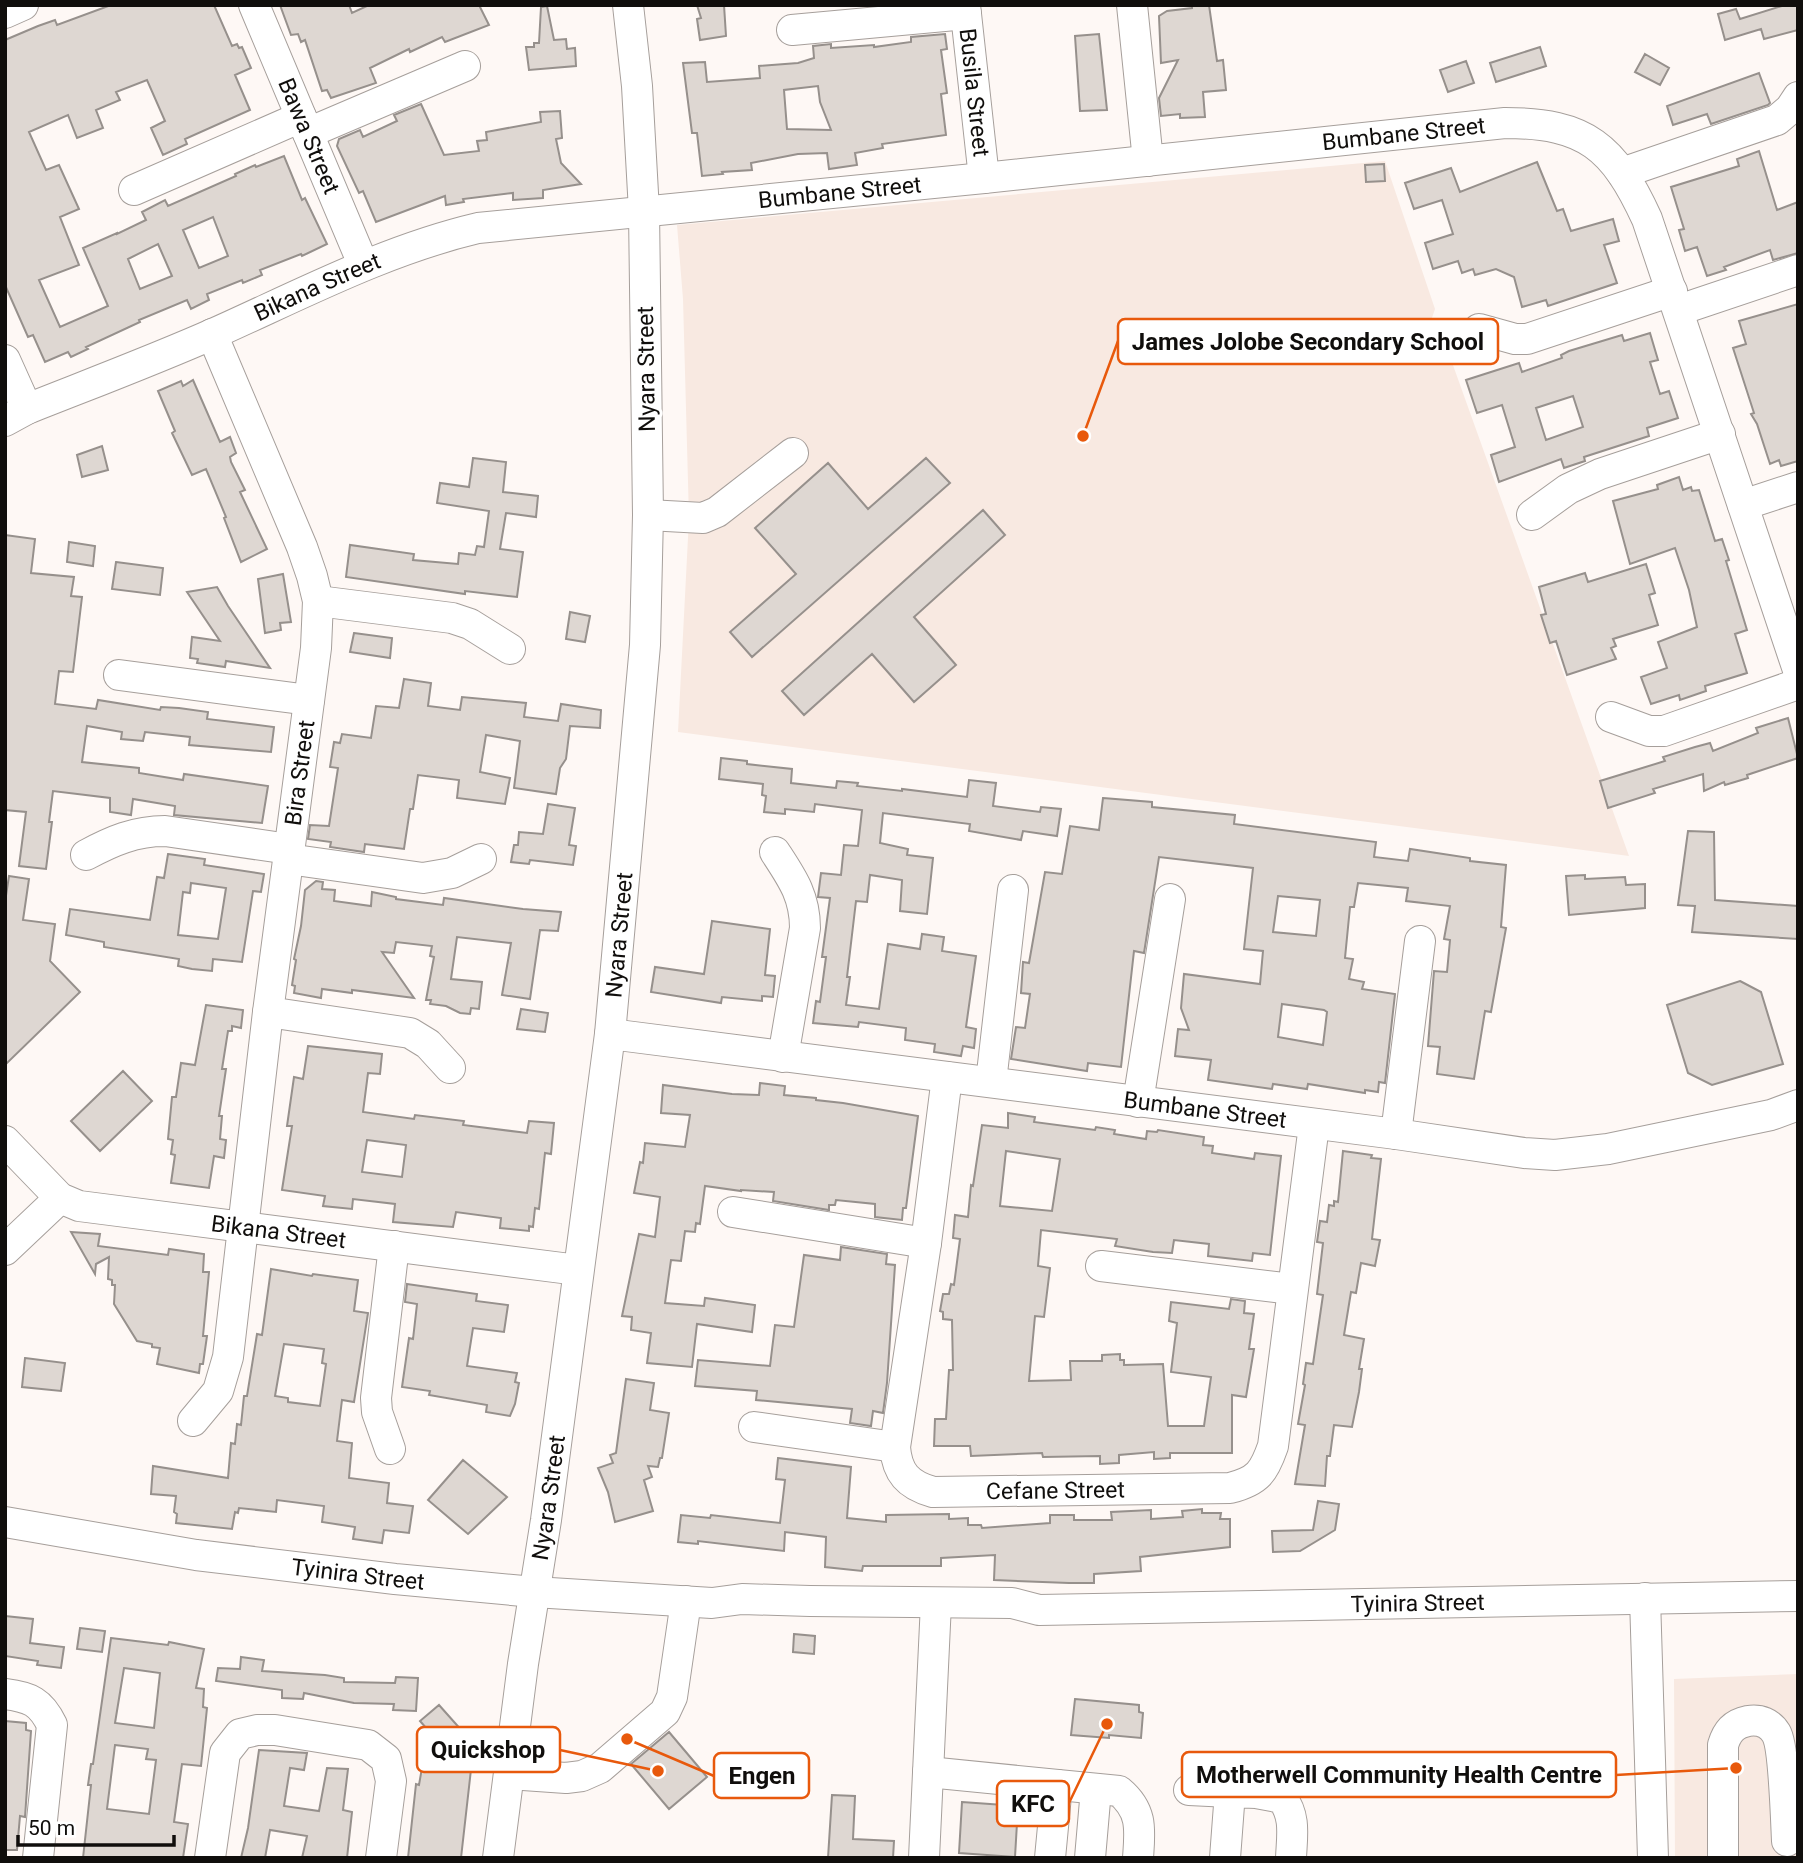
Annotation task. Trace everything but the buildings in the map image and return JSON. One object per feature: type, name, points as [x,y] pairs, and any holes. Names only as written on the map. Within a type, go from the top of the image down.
[{"type":"street","points":[[5,13],[23,5]]},
{"type":"street","name":"Bawa Street","points":[[254,5],[363,264]]},
{"type":"street","name":"Nyara Street","points":[[498,1858],[610,1034],[645,645],[648,515],[644,211],[637,86],[628,5]]},
{"type":"street","points":[[1132,5],[1148,161]]},
{"type":"street","points":[[792,30],[966,10]]},
{"type":"street","name":"Busila Street","points":[[966,10],[984,178]]},
{"type":"street","points":[[134,190],[465,66]]},
{"type":"street","points":[[1622,173],[1777,120],[1790,109],[1798,97]]},
{"type":"street","name":"Bumbane Street","points":[[644,211],[1505,123],[1556,126],[1593,143],[1622,173],[1647,219],[1798,670]]},
{"type":"street","name":"Bikana Street","points":[[16,415],[212,334],[363,264],[426,241],[478,228],[644,211]]},
{"type":"street","points":[[1479,329],[1504,337],[1527,340],[1798,270]]},
{"type":"street","name":"Bira Street","points":[[193,1421],[218,1391],[224,1375],[316,648],[318,601],[302,547],[212,334]]},
{"type":"street","points":[[5,360],[16,415]]},
{"type":"street","points":[[1532,514],[1568,489],[1600,474],[1720,434]]},
{"type":"street","points":[[648,515],[696,518],[717,512],[793,453]]},
{"type":"street","points":[[1743,505],[1798,487]]},
{"type":"street","points":[[318,601],[452,618],[470,624],[510,649]]},
{"type":"street","points":[[119,675],[309,699]]},
{"type":"street","points":[[1611,717],[1649,731],[1664,731],[1798,684]]},
{"type":"street","points":[[86,855],[125,836],[165,831],[423,878],[452,873],[481,859]]},
{"type":"street","points":[[775,852],[790,875],[805,909],[805,928],[783,1057]]},
{"type":"street","points":[[990,1082],[1013,890]]},
{"type":"street","points":[[1138,1102],[1170,899]]},
{"type":"street","points":[[1396,1134],[1420,941]]},
{"type":"street","points":[[268,1012],[410,1033],[428,1044],[450,1068]]},
{"type":"street","name":"Bumbane Street","points":[[610,1034],[1396,1134],[1524,1153],[1581,1154],[1771,1115],[1798,1105]]},
{"type":"street","name":"Cefane Street","points":[[947,1077],[926,1243],[895,1447],[896,1462],[903,1476],[917,1488],[933,1492],[1230,1488],[1257,1477],[1267,1464],[1273,1446],[1314,1125]]},
{"type":"street","name":"Bikana Street","points":[[5,1141],[60,1198],[79,1206],[578,1270]]},
{"type":"street","points":[[5,1250],[60,1198]]},
{"type":"street","points":[[733,1212],[926,1243]]},
{"type":"street","points":[[390,1449],[377,1412],[376,1398],[394,1246]]},
{"type":"street","points":[[1101,1266],[1292,1289]]},
{"type":"street","points":[[754,1427],[895,1447]]},
{"type":"street","name":"Tyinira Street","points":[[5,1522],[196,1555],[395,1579],[534,1592],[699,1602],[742,1598],[936,1611],[1012,1603],[1039,1609],[1798,1596]]},
{"type":"street","points":[[1645,1598],[1653,1858]]},
{"type":"street","points":[[509,1774],[566,1778],[582,1776],[600,1768],[665,1712],[672,1698],[699,1602]]},
{"type":"street","points":[[924,1858],[936,1611]]},
{"type":"street","points":[[5,1694],[36,1702],[45,1710],[52,1725],[38,1858]]},
{"type":"street","points":[[1769,1724],[1798,1717]]},
{"type":"street","points":[[1723,1858],[1723,1745],[1726,1734],[1733,1727],[1751,1721],[1769,1724],[1780,1741],[1787,1841]]},
{"type":"street","points":[[210,1858],[225,1752],[240,1734],[257,1730],[275,1730],[368,1745],[386,1759],[391,1781],[381,1858]]},
{"type":"street","points":[[928,1772],[1119,1791],[1131,1801],[1138,1816],[1138,1858]]},
{"type":"street","points":[[1050,1858],[1057,1785]]},
{"type":"street","points":[[1090,1858],[1096,1789]]},
{"type":"street","points":[[1189,1790],[1256,1793],[1282,1798],[1289,1808],[1293,1822],[1291,1858]]},
{"type":"street","points":[[1225,1858],[1230,1792]]},
{"type":"shaded area","points":[[1385,161],[1435,309],[1425,338],[1449,354],[1629,856],[678,732],[689,518],[683,299],[677,225]]},
{"type":"shaded area","points":[[1798,1674],[1798,1858],[1675,1858],[1674,1679]]},
{"type":"place","name":"James Jolobe Secondary School","points":[[1083,436]]},
{"type":"place","name":"KFC","points":[[1107,1724]]},
{"type":"place","name":"Engen","points":[[627,1739]]},
{"type":"place","name":"Motherwell Community Health Centre","points":[[1736,1768]]},
{"type":"place","name":"Quickshop","points":[[658,1771]]}]
